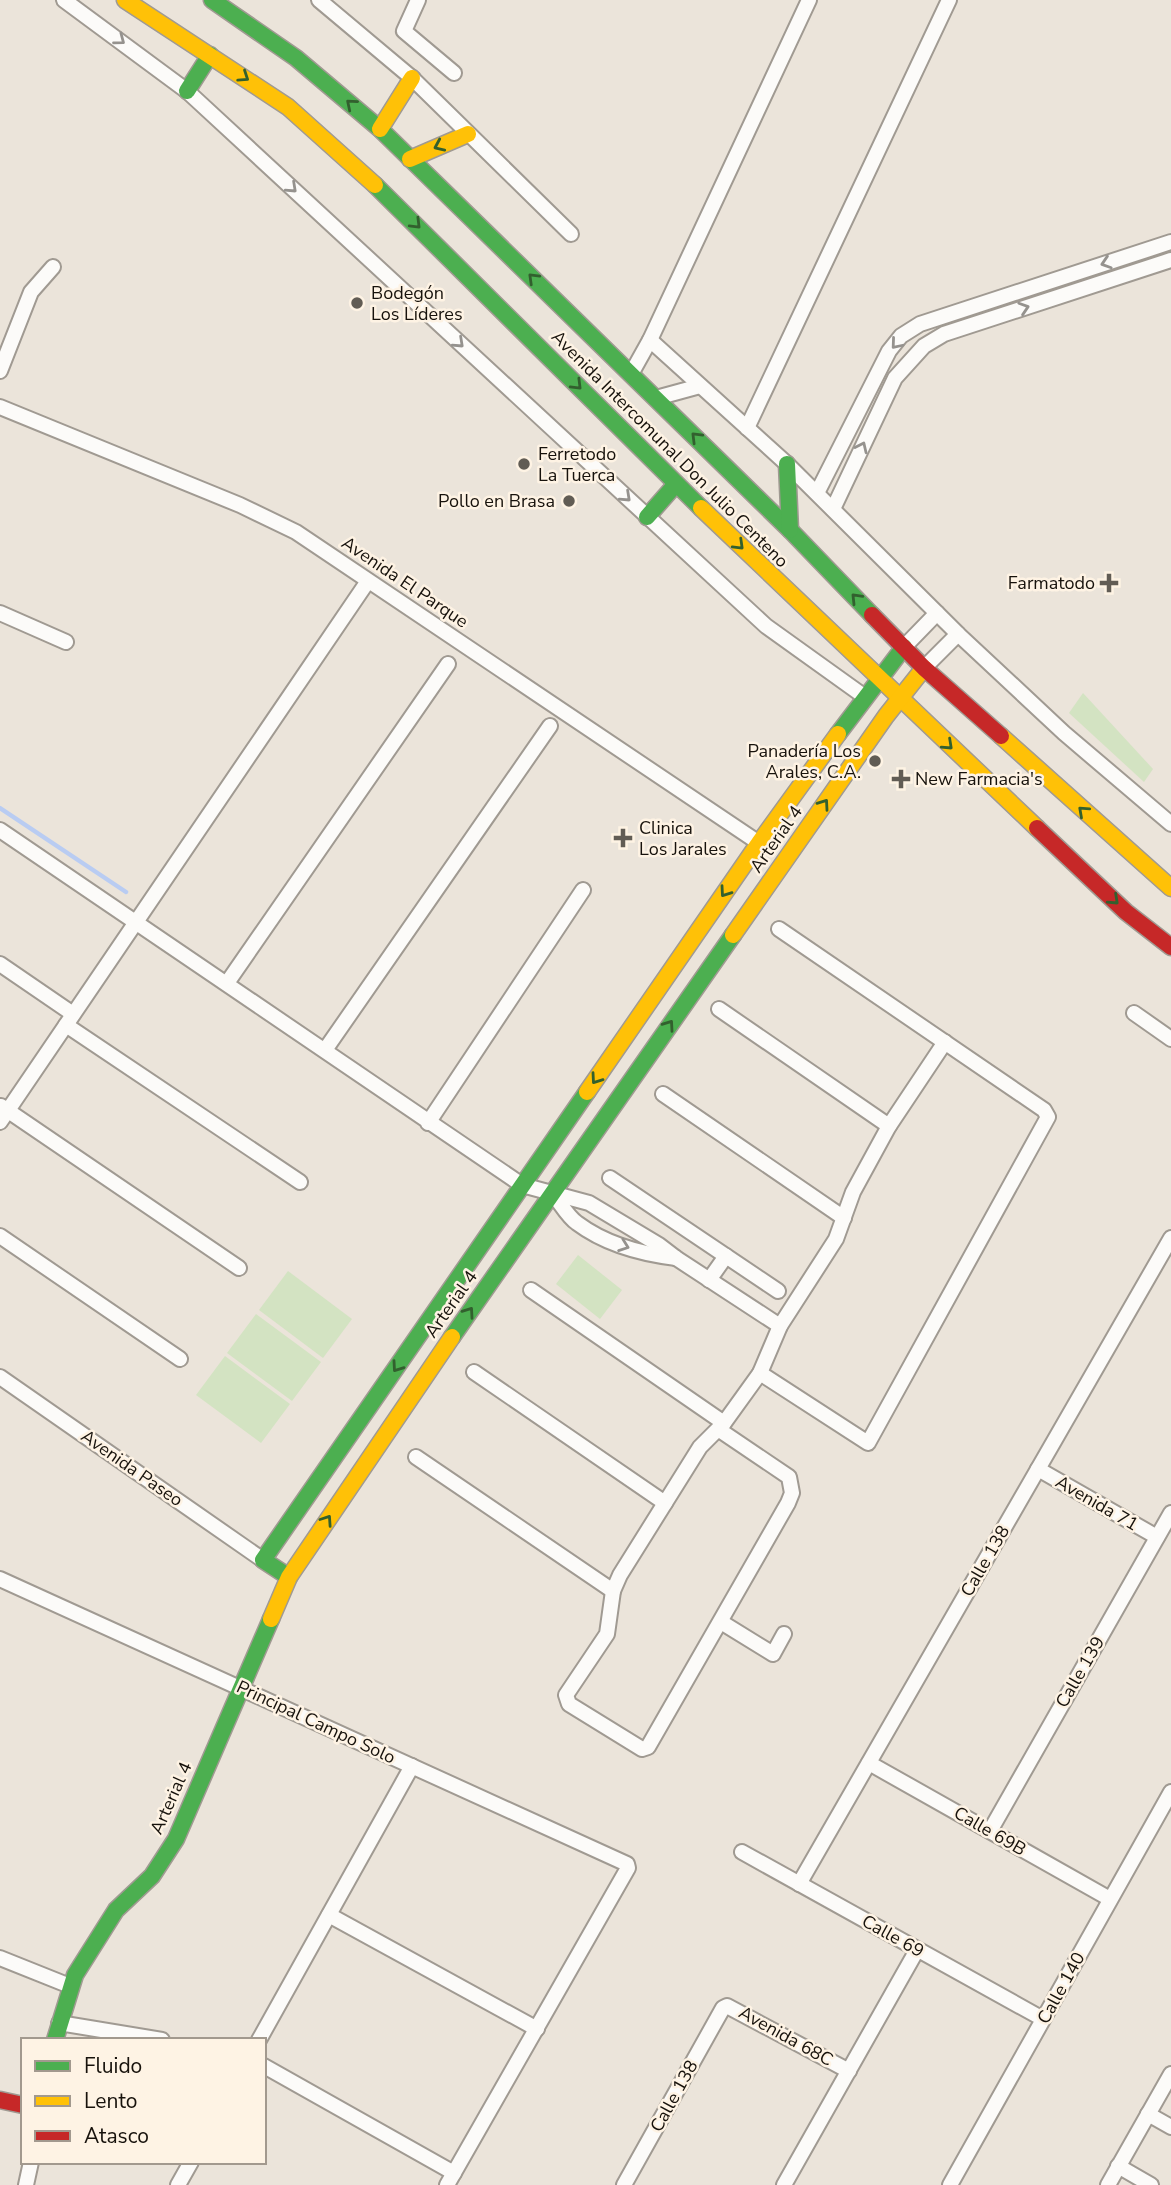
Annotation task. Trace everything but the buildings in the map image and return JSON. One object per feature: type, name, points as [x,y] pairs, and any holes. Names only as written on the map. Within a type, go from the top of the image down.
[{"type":"main road","name":"Avenida Intercomunal Don Julio Centeno","points":[[125,0],[288,107],[395,203],[676,484],[878,679],[1126,912],[1171,947]]},
{"type":"main road","name":"Avenida Intercomunal Don Julio Centeno","points":[[212,0],[296,58],[380,129],[790,530],[924,668],[1171,888]]},
{"type":"main road","points":[[187,91],[210,55]]},
{"type":"main road","points":[[380,129],[412,78]]},
{"type":"main road","points":[[410,159],[468,134]]},
{"type":"main road","points":[[787,464],[790,530]]},
{"type":"main road","points":[[647,517],[676,484]]},
{"type":"main road","name":"Arterial 4","points":[[263,1560],[759,843],[904,647]]},
{"type":"main road","name":"Arterial 4","points":[[57,2032],[70,1986],[116,1910],[152,1876],[176,1839],[289,1577],[784,860],[899,698],[924,668]]},
{"type":"main road","points":[[759,843],[784,860]]},
{"type":"main road","points":[[263,1560],[289,1577]]},
{"type":"main road","points":[[0,2100],[21,2105]]},
{"type":"street","points":[[64,0],[187,91],[766,626],[865,697]]},
{"type":"street","points":[[319,0],[412,78],[571,234]]},
{"type":"street","points":[[418,0],[404,30],[454,74]]},
{"type":"street","points":[[631,374],[650,340],[809,0]]},
{"type":"street","points":[[747,428],[949,0]]},
{"type":"street","points":[[817,493],[889,351],[901,336],[920,324],[1171,242]]},
{"type":"street","points":[[833,509],[895,378],[924,346],[944,334],[1171,260]]},
{"type":"street","points":[[0,371],[31,292],[53,267]]},
{"type":"street","points":[[650,340],[787,464],[958,634],[1064,733],[1171,824]]},
{"type":"street","points":[[656,398],[700,386]]},
{"type":"street","name":"Avenida El Parque","points":[[0,407],[240,505],[296,532],[759,843]]},
{"type":"street","points":[[239,1268],[3,1112],[70,1020],[368,581]]},
{"type":"street","points":[[0,613],[66,642]]},
{"type":"street","name":"Arterial 4","points":[[904,647],[937,613]]},
{"type":"street","name":"Arterial 4","points":[[924,668],[958,634]]},
{"type":"street","points":[[227,983],[448,664]]},
{"type":"street","points":[[325,1050],[550,726]]},
{"type":"street","points":[[0,830],[522,1185],[589,1203],[659,1245],[780,1326]]},
{"type":"street","points":[[428,1123],[583,890]]},
{"type":"street","points":[[760,1373],[865,1444],[870,1441],[1048,1117],[1044,1110],[779,929]]},
{"type":"street","points":[[0,964],[70,1020],[300,1182]]},
{"type":"street","points":[[719,1009],[889,1126]]},
{"type":"street","points":[[1134,1013],[1171,1040]]},
{"type":"street","points":[[531,1290],[721,1426],[789,1477],[792,1493],[648,1747],[642,1749],[569,1704],[566,1695],[607,1634],[613,1591],[620,1575],[700,1447],[721,1426],[760,1373],[780,1326],[836,1239],[853,1192],[889,1126],[945,1042]]},
{"type":"street","points":[[663,1094],[844,1217]]},
{"type":"street","points":[[610,1178],[778,1291]]},
{"type":"street","points":[[552,1193],[576,1222],[620,1246],[676,1258]]},
{"type":"street","points":[[0,1236],[180,1359]]},
{"type":"street","name":"Calle 138","points":[[799,1884],[1171,1238]]},
{"type":"street","points":[[709,1280],[726,1256]]},
{"type":"street","points":[[474,1373],[665,1503]]},
{"type":"street","name":"Avenida Paseo","points":[[0,1377],[263,1560]]},
{"type":"street","points":[[416,1457],[613,1591]]},
{"type":"street","name":"Avenida 71","points":[[1038,1469],[1157,1537]]},
{"type":"street","name":"Calle 139","points":[[990,1831],[1171,1513]]},
{"type":"street","name":"Principal Campo Solo","points":[[0,1579],[627,1864],[628,1868],[537,2029]]},
{"type":"street","points":[[721,1622],[773,1654],[784,1634]]},
{"type":"street","name":"Calle 69B","points":[[869,1763],[1111,1899]]},
{"type":"street","points":[[260,2038],[412,1766]]},
{"type":"street","name":"Calle 140","points":[[950,2185],[1171,1792]]},
{"type":"street","name":"Calle 69","points":[[742,1852],[1043,2020]]},
{"type":"street","points":[[266,2067],[451,2179],[537,2029],[329,1915]]},
{"type":"street","points":[[785,2185],[917,1950]]},
{"type":"street","points":[[0,1958],[70,1986]]},
{"type":"street","name":"Avenida 68C","points":[[723,2008],[733,2007],[849,2071]]},
{"type":"street","name":"Calle 138","points":[[624,2185],[723,2008]]},
{"type":"street","points":[[57,2032],[136,2038]]},
{"type":"street","points":[[1108,2185],[1171,2074]]},
{"type":"street","points":[[1148,2114],[1171,2127]]},
{"type":"street","points":[[26,2185],[30,2164]]},
{"type":"street","points":[[178,2185],[190,2164]]},
{"type":"street","points":[[1118,2166],[1152,2185]]},
{"type":"green space","points":[[1083,693],[1153,769],[1144,782],[1069,713]]},
{"type":"green space","points":[[578,1255],[622,1290],[600,1319],[556,1284]]},
{"type":"green space","points":[[288,1271],[352,1319],[323,1358],[259,1310]]},
{"type":"green space","points":[[256,1314],[321,1362],[292,1401],[227,1353]]},
{"type":"green space","points":[[225,1356],[290,1404],[261,1443],[196,1395]]},
{"type":"waterway","points":[[0,808],[126,892]]},
{"type":"traffic: fast","points":[[212,0],[296,58],[380,129],[790,530],[872,615]]},
{"type":"traffic: fast","points":[[187,91],[210,55]]},
{"type":"traffic: fast","points":[[375,185],[701,508]]},
{"type":"traffic: fast","points":[[787,464],[790,530]]},
{"type":"traffic: fast","points":[[647,517],[676,484]]},
{"type":"traffic: fast","points":[[838,734],[904,647]]},
{"type":"traffic: fast","points":[[452,1337],[733,935]]},
{"type":"traffic: fast","points":[[289,1577],[263,1560],[587,1092]]},
{"type":"traffic: fast","points":[[56,2038],[75,1975],[116,1910],[152,1876],[176,1839],[271,1619]]},
{"type":"traffic: slow","points":[[125,0],[288,107],[375,185]]},
{"type":"traffic: slow","points":[[380,129],[412,78]]},
{"type":"traffic: slow","points":[[410,159],[468,134]]},
{"type":"traffic: slow","points":[[701,508],[1037,828]]},
{"type":"traffic: slow","points":[[733,935],[886,716],[924,668]]},
{"type":"traffic: slow","points":[[587,1092],[759,843],[838,734]]},
{"type":"traffic: slow","points":[[1001,736],[1171,888]]},
{"type":"traffic: slow","points":[[271,1619],[289,1577],[452,1337]]},
{"type":"traffic: jam","points":[[872,615],[924,668],[1001,736]]},
{"type":"traffic: jam","points":[[1037,828],[1126,912],[1171,947]]},
{"type":"traffic: jam","points":[[0,2100],[21,2105]]},
{"type":"place","name":"Bodegón Los Líderes","points":[[357,303]]},
{"type":"place","name":"Ferretodo La Tuerca","points":[[524,464]]},
{"type":"place","name":"Pollo en Brasa","points":[[569,501]]},
{"type":"place","name":"Farmatodo","points":[[1109,583]]},
{"type":"place","name":"Panadería Los Arales, C.A.","points":[[875,761]]},
{"type":"place","name":"New Farmacia's","points":[[901,779]]},
{"type":"place","name":"Clinica Los Jarales","points":[[623,838]]}]
